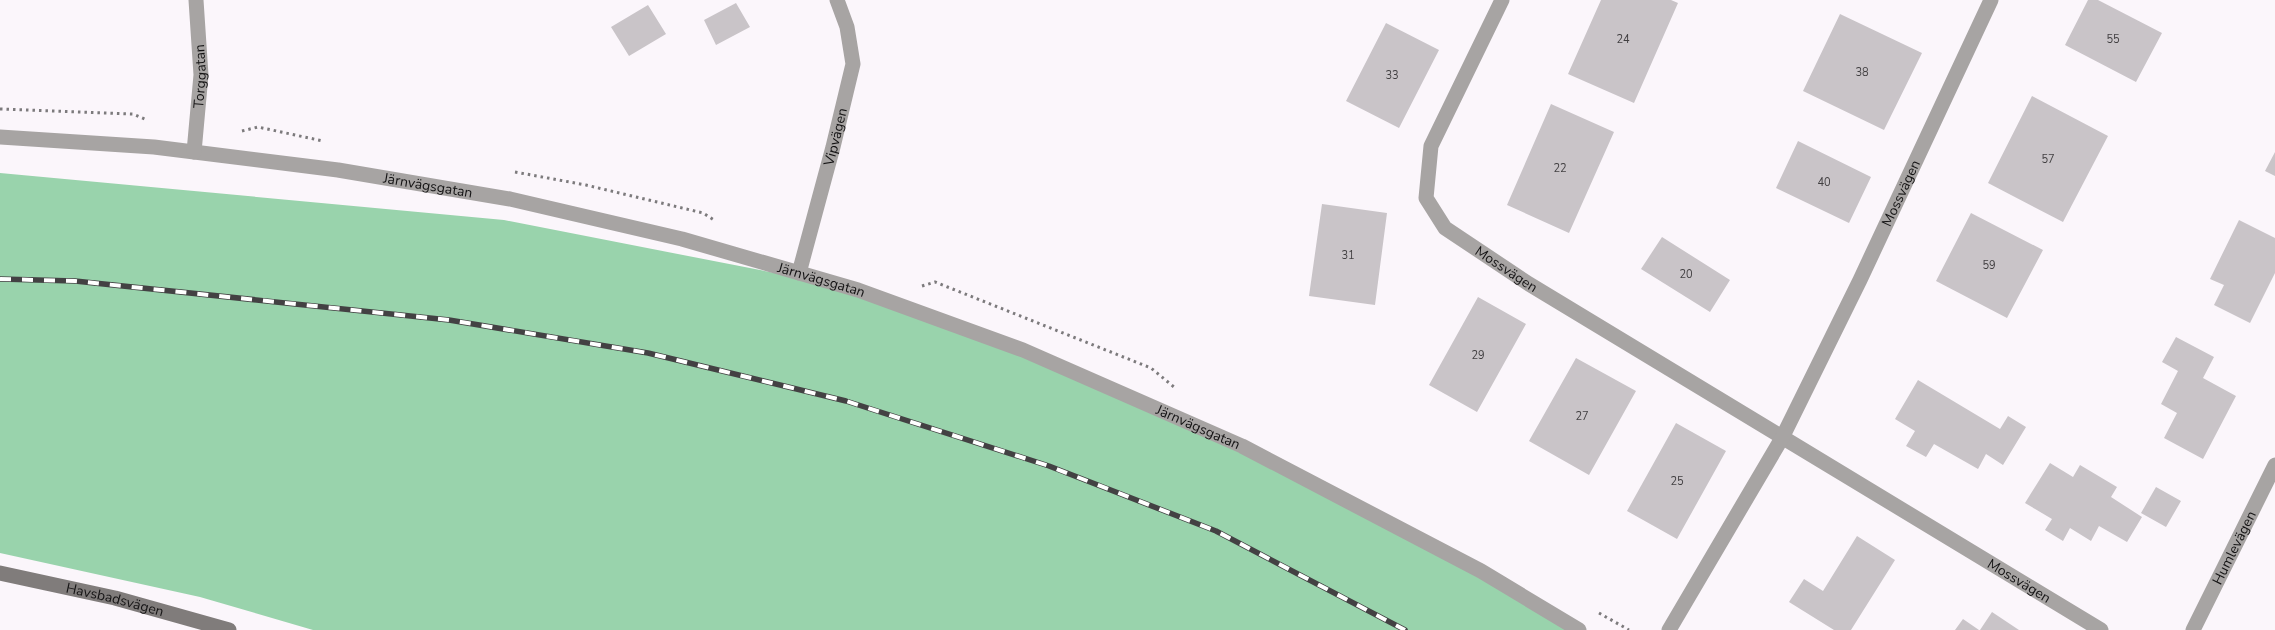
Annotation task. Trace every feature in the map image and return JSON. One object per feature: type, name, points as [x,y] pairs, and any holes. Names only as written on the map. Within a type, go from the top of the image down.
[{"type":"main road","name":"Havsbadsvägen","points":[[0,573],[114,598],[229,630]]},
{"type":"street","name":"Torggatan","points":[[194,152],[201,76],[196,0]]},
{"type":"street","name":"Vipvägen","points":[[799,273],[853,64],[847,27],[838,0]]},
{"type":"street","name":"Mossvägen","points":[[1502,0],[1431,146],[1426,198],[1445,228],[1529,284],[2101,630]]},
{"type":"street","name":"Mossvägen","points":[[1669,630],[1782,438],[1860,280],[1991,0]]},
{"type":"street","name":"Järnvägsgatan","points":[[0,137],[154,147],[338,170],[510,200],[682,239],[858,290],[1023,350],[1242,446],[1481,571],[1579,630]]},
{"type":"street","name":"Humlevägen","points":[[2193,630],[2275,465]]},
{"type":"green space","points":[[0,173],[504,220],[821,282],[1078,367],[1581,630],[313,630],[200,597],[0,553]]},
{"type":"building","points":[[1601,0],[1671,0],[1678,3],[1634,103],[1568,74]]},
{"type":"building","points":[[2088,0],[2098,0],[2162,33],[2136,82],[2065,45]]},
{"type":"building","points":[[736,3],[750,27],[716,45],[704,20]]},
{"type":"building","points":[[648,5],[666,34],[629,56],[611,27]]},
{"type":"building","points":[[1840,14],[1922,53],[1884,130],[1803,91]]},
{"type":"building","points":[[1386,23],[1439,50],[1399,128],[1346,101]]},
{"type":"building","points":[[2032,96],[2108,136],[2063,222],[1988,183]]},
{"type":"building","points":[[1551,104],[1614,132],[1569,233],[1507,205]]},
{"type":"building","points":[[1798,141],[1871,177],[1849,223],[1776,188]]},
{"type":"building","points":[[2275,152],[2275,176],[2265,171]]},
{"type":"building","points":[[1322,204],[1387,213],[1375,305],[1309,296]]},
{"type":"building","points":[[1971,213],[2043,250],[2007,318],[1936,281]]},
{"type":"building","points":[[2239,220],[2275,238],[2275,273],[2250,323],[2214,305],[2224,285],[2210,279]]},
{"type":"building","points":[[1662,237],[1730,280],[1710,312],[1641,269]]},
{"type":"building","points":[[1478,297],[1526,324],[1477,412],[1429,385]]},
{"type":"building","points":[[2176,337],[2214,357],[2203,378],[2236,396],[2203,459],[2164,438],[2177,413],[2161,404],[2178,371],[2162,362]]},
{"type":"building","points":[[1576,358],[1636,391],[1589,475],[1529,441]]},
{"type":"building","points":[[1918,380],[2000,429],[2008,416],[2026,427],[2003,465],[1986,454],[1978,469],[1934,444],[1926,457],[1906,446],[1915,431],[1895,419]]},
{"type":"building","points":[[1676,423],[1726,451],[1677,539],[1627,511]]},
{"type":"building","points":[[2050,463],[2073,477],[2080,465],[2117,487],[2111,497],[2142,517],[2127,542],[2099,526],[2091,541],[2070,528],[2063,541],[2045,530],[2052,519],[2025,503]]},
{"type":"building","points":[[2156,487],[2181,501],[2166,527],[2141,513]]},
{"type":"building","points":[[1857,536],[1895,560],[1851,630],[1834,630],[1789,602],[1804,579],[1823,591]]},
{"type":"building","points":[[1992,612],[2019,630],[1980,630]]},
{"type":"building","points":[[1963,619],[1979,630],[1955,630]]},
{"type":"railway","points":[[0,279],[75,281],[449,320],[648,353],[846,401],[1049,466],[1216,531],[1405,630]]}]
